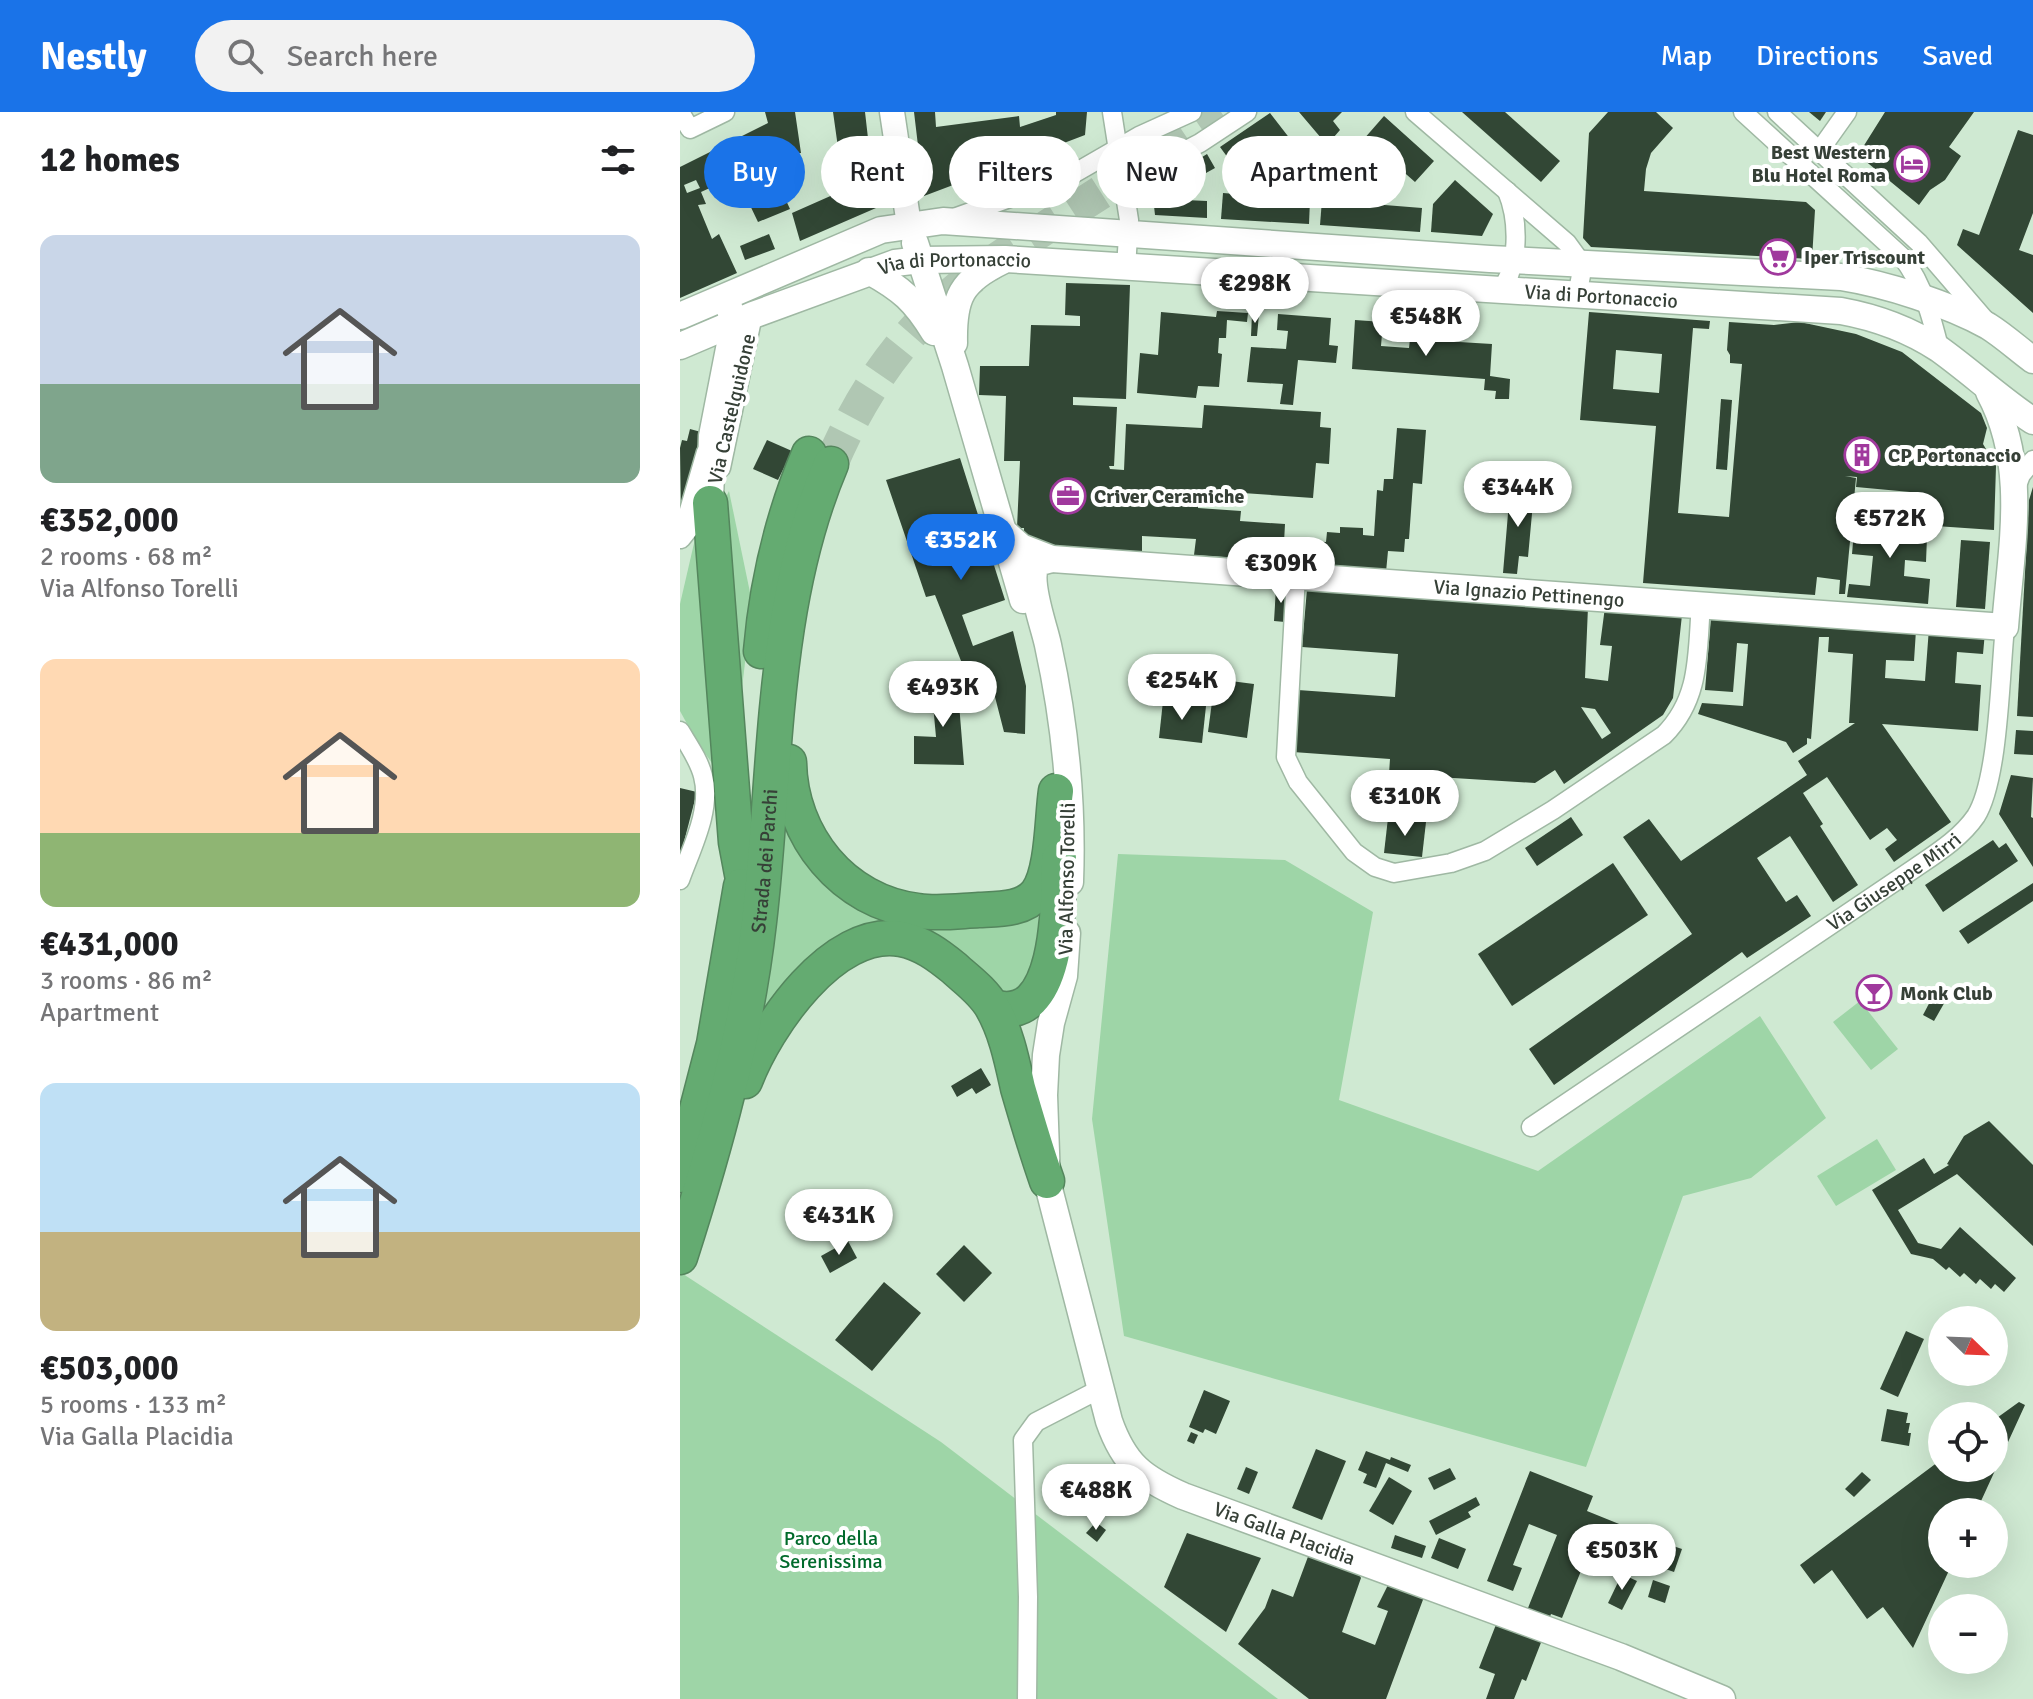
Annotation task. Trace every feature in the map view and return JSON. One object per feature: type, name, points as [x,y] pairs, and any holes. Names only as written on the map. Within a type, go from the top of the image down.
[{"type":"highway","name":"Strada dei Parchi","points":[[680,1257],[690,1184],[742,874],[767,592],[783,522],[820,459],[813,507],[787,618],[767,853],[753,968],[731,1081],[690,1184]]},
{"type":"highway","points":[[710,503],[736,842],[742,874]]},
{"type":"highway","points":[[787,618],[792,798],[798,817],[816,850],[831,868],[856,888],[896,906],[927,912],[996,909],[1028,901],[1039,890],[1047,869],[1056,791]]},
{"type":"highway","points":[[993,1007],[1009,1010],[1031,1000],[1043,985],[1050,963],[1059,870],[1056,791]]},
{"type":"highway","points":[[690,1184],[763,1042],[797,995],[845,952],[865,942],[897,938],[916,943],[942,959],[979,990],[993,1007],[1047,1181]]},
{"type":"main road","name":"Via di Portonaccio","points":[[680,316],[881,230],[943,221],[1511,261],[1841,277],[1961,313],[1991,328],[2033,360]]},
{"type":"main road","name":"Via Alfonso Torelli","points":[[909,225],[955,366],[1027,612],[1051,740],[1056,791]]},
{"type":"main road","name":"Via di Portonaccio","points":[[680,346],[869,271],[920,260],[1005,259],[1577,296],[1739,303],[1855,313],[1892,325],[1940,351],[2033,421]]},
{"type":"main road","points":[[955,366],[955,311],[962,289],[976,276],[1005,259]]},
{"type":"main road","points":[[869,271],[894,285],[916,303],[955,366]]},
{"type":"main road","points":[[710,503],[712,436],[744,319],[725,296]]},
{"type":"main road","name":"Via Giuseppe Mirri","points":[[1987,389],[2005,425],[2016,488],[2005,627]]},
{"type":"main road","name":"Via Ignazio Pettinengo","points":[[1004,532],[1021,547],[1052,559],[2005,627]]},
{"type":"main road","name":"Via Alfonso Torelli","points":[[1047,1181],[1046,1055],[1065,968],[1070,838],[1065,739],[1032,578],[1037,563],[1052,559]]},
{"type":"main road","name":"Via Galla Placidia","points":[[1047,1181],[1100,1389],[1118,1444],[1132,1465],[1156,1484],[1621,1657],[1722,1699]]},
{"type":"street","points":[[680,112],[690,129],[725,112]]},
{"type":"street","points":[[892,112],[909,225]]},
{"type":"street","points":[[1112,112],[1115,136]]},
{"type":"street","points":[[1139,136],[1192,112]]},
{"type":"street","points":[[1206,139],[1247,112]]},
{"type":"street","points":[[1415,112],[1560,236],[1583,265],[1577,296]]},
{"type":"street","points":[[1743,112],[1896,250],[1911,270],[1925,301],[1940,351]]},
{"type":"street","points":[[1777,112],[1939,264],[1991,328]]},
{"type":"street","points":[[1820,150],[1847,112]]},
{"type":"street","points":[[1500,291],[1506,284],[1511,261],[1515,219],[1507,191]]},
{"type":"street","points":[[943,221],[981,208]]},
{"type":"street","points":[[1005,259],[1013,208]]},
{"type":"street","points":[[1126,268],[1129,233],[1127,208]]},
{"type":"street","points":[[1739,303],[1741,272]]},
{"type":"street","name":"Via Castelguidone","points":[[710,503],[720,470],[744,319]]},
{"type":"street","name":"Via Castelguidone","points":[[681,542],[696,480],[712,436]]},
{"type":"street","name":"Via Giuseppe Mirri","points":[[2016,488],[2033,460]]},
{"type":"street","points":[[681,542],[710,503]]},
{"type":"street","points":[[1296,575],[1286,757],[1293,774],[1354,852],[1375,867],[1394,873],[1451,863],[1485,851],[1553,810],[1664,735],[1679,719],[1690,697],[1701,604]]},
{"type":"street","name":"Via Giuseppe Mirri","points":[[1531,1127],[1915,868],[1962,832],[1977,814],[1990,780],[2005,627]]},
{"type":"street","points":[[680,731],[699,762],[705,796],[702,815],[680,880]]},
{"type":"street","points":[[1027,1699],[1028,1597],[1023,1440],[1036,1422],[1100,1389]]},
{"type":"green space","points":[[729,491],[752,602],[738,723],[720,509]]},
{"type":"green space","points":[[702,524],[719,773],[680,711],[680,604],[695,539]]},
{"type":"green space","points":[[787,822],[844,894],[1038,909],[1038,949],[1032,971],[1016,989],[1002,997],[906,931],[760,1026]]},
{"type":"green space","points":[[1118,854],[1285,860],[1373,912],[1339,1100],[1538,1171],[1760,1016],[1826,1118],[1751,1178],[1683,1196],[1586,1467],[1124,1336],[1092,1119]]},
{"type":"green space","points":[[1860,1001],[1898,1049],[1871,1070],[1833,1022]]},
{"type":"green space","points":[[1877,1139],[1896,1170],[1836,1206],[1817,1176]]},
{"type":"green space","name":"Parco della Serenissima","points":[[680,1272],[941,1442],[1278,1699],[680,1699]]},
{"type":"building","points":[[765,112],[795,112],[799,136],[742,136],[768,123]]},
{"type":"building","points":[[833,112],[865,112],[868,136],[836,136]]},
{"type":"building","points":[[914,112],[935,112],[936,127],[1019,116],[1020,127],[1056,115],[1056,112],[1087,112],[1085,135],[1081,137],[949,136],[949,187],[933,193],[933,136],[917,136]]},
{"type":"building","points":[[1299,112],[1342,112],[1333,121],[1340,130],[1335,136],[1319,136]]},
{"type":"building","points":[[1462,112],[1505,112],[1560,161],[1541,182]]},
{"type":"building","points":[[1608,112],[1656,112],[1673,128],[1651,153],[1644,191],[1806,202],[1815,210],[1812,259],[1591,247],[1583,238],[1589,133]]},
{"type":"building","points":[[1809,112],[1826,112],[1820,121]]},
{"type":"building","name":"Best Western Blu Hotel Roma","points":[[1885,112],[1974,112],[1949,147],[1961,156],[1945,180],[1930,190],[1919,205],[1858,155]]},
{"type":"building","points":[[1270,113],[1288,136],[1236,136]]},
{"type":"building","points":[[1384,116],[1434,161],[1415,182],[1406,174],[1406,136],[1366,136]]},
{"type":"building","points":[[2018,130],[2033,135],[2033,213],[2019,250],[2033,255],[2033,313],[1957,245],[1963,229],[1979,235]]},
{"type":"building","points":[[704,155],[704,191],[701,192],[704,204],[698,205],[712,239],[719,234],[737,273],[680,298],[680,167]],"holes":[[[696,180],[700,188],[687,193],[684,185]]]},
{"type":"building","points":[[1206,155],[1215,168],[1206,173]]},
{"type":"building","points":[[1455,180],[1493,214],[1482,236],[1431,232],[1433,204]]},
{"type":"building","points":[[821,200],[821,208],[876,208],[800,241],[792,213]]},
{"type":"building","points":[[1207,201],[1207,218],[1155,215],[1154,208],[1206,208]]},
{"type":"building","points":[[1222,206],[1310,208],[1309,224],[1221,219]]},
{"type":"building","points":[[751,208],[790,209],[758,222]]},
{"type":"building","points":[[1321,208],[1422,208],[1420,232],[1320,225]]},
{"type":"building","points":[[769,234],[775,249],[745,260],[740,246]]},
{"type":"building","points":[[1066,283],[1130,285],[1126,399],[1073,397],[1073,405],[1117,407],[1114,466],[1109,466],[1110,469],[1124,470],[1126,424],[1202,428],[1204,405],[1321,412],[1320,427],[1331,428],[1329,464],[1316,463],[1313,498],[1199,490],[1198,508],[1241,511],[1240,521],[1285,524],[1283,561],[1194,555],[1196,539],[1142,536],[1142,552],[1023,546],[1024,528],[1017,528],[1020,461],[1004,461],[1006,396],[979,395],[980,366],[1029,366],[1031,325],[1080,326],[1080,316],[1065,315]]},
{"type":"building","points":[[1217,311],[1248,313],[1247,322],[1227,320],[1226,338],[1219,338],[1218,353],[1222,354],[1219,387],[1198,386],[1196,398],[1137,393],[1140,353],[1158,355],[1161,312],[1216,317]]},
{"type":"building","name":"CP Portonaccio","points":[[1589,312],[1710,321],[1709,329],[1693,328],[1678,513],[1729,517],[1742,364],[1730,363],[1727,350],[1729,322],[1774,325],[1800,322],[1856,334],[1902,352],[1981,413],[1987,428],[1983,444],[1996,466],[1994,530],[1921,525],[1918,521],[1921,493],[1856,487],[1857,477],[1845,476],[1856,478],[1845,594],[1839,594],[1840,580],[1817,577],[1815,595],[1643,583],[1656,426],[1580,420]],"holes":[[[1616,350],[1662,354],[1659,393],[1613,389]]]},
{"type":"building","points":[[1252,314],[1259,314],[1257,336],[1251,336]]},
{"type":"building","points":[[1278,314],[1331,318],[1329,345],[1338,346],[1336,363],[1298,360],[1293,405],[1280,404],[1283,384],[1247,382],[1251,347],[1286,349],[1288,331],[1277,330]]},
{"type":"building","points":[[1355,320],[1383,322],[1381,346],[1409,348],[1410,339],[1492,344],[1490,376],[1510,379],[1509,399],[1495,399],[1496,391],[1484,390],[1485,379],[1352,369]]},
{"type":"building","points":[[1721,399],[1732,400],[1727,470],[1716,469]]},
{"type":"building","points":[[1397,428],[1426,430],[1422,484],[1413,483],[1409,539],[1405,539],[1404,552],[1388,551],[1386,572],[1301,566],[1303,541],[1326,542],[1327,532],[1340,533],[1340,527],[1363,528],[1363,535],[1374,536],[1377,490],[1383,491],[1384,479],[1393,479]]},
{"type":"building","points":[[690,429],[701,432],[681,515],[680,448],[682,440],[687,441]]},
{"type":"building","points":[[767,440],[792,451],[778,480],[753,469]]},
{"type":"building","points":[[960,458],[1005,600],[962,615],[973,646],[1013,631],[1026,686],[1025,734],[1004,732],[995,697],[962,706],[954,674],[965,671],[935,595],[926,597],[886,480]]},
{"type":"building","points":[[2033,487],[2033,717],[2017,716],[2029,500]]},
{"type":"building","points":[[1510,490],[1534,492],[1528,557],[1519,556],[1517,574],[1503,573]]},
{"type":"building","points":[[1870,509],[1905,512],[1903,535],[1927,537],[1926,562],[1905,560],[1904,576],[1930,579],[1928,604],[1847,597],[1849,584],[1870,586],[1873,556],[1852,554],[1854,531],[1869,532]]},
{"type":"building","points":[[1961,540],[1990,542],[1985,609],[1956,607]]},
{"type":"building","points":[[1276,588],[1288,588],[1285,622],[1274,621]]},
{"type":"building","points":[[1307,589],[1588,607],[1585,678],[1608,681],[1612,646],[1600,645],[1605,607],[1682,615],[1673,698],[1663,715],[1564,784],[1555,770],[1535,783],[1389,774],[1390,759],[1293,752],[1298,690],[1395,697],[1398,654],[1302,647]],"holes":[[[1581,707],[1595,709],[1611,733],[1602,739]]]},
{"type":"building","points":[[1711,618],[1916,630],[1914,661],[1886,660],[1885,678],[1925,681],[1929,628],[1985,632],[1983,654],[1957,652],[1955,683],[1981,685],[1978,731],[1882,724],[1951,822],[1894,862],[1885,849],[1897,840],[1887,828],[1870,840],[1827,777],[1803,793],[1858,885],[1833,902],[1790,836],[1757,858],[1786,902],[1797,895],[1811,916],[1747,958],[1742,952],[1554,1085],[1529,1049],[1692,934],[1623,837],[1649,819],[1681,861],[1807,775],[1798,761],[1855,723],[1849,723],[1853,654],[1828,652],[1829,637],[1819,637],[1811,739],[1807,738],[1807,744],[1793,753],[1786,742],[1698,714],[1702,703],[1743,706],[1748,644],[1737,643],[1733,692],[1705,690]]},
{"type":"building","points":[[957,679],[964,765],[914,764],[914,736],[936,737],[931,682]]},
{"type":"building","points":[[1215,679],[1254,684],[1247,738],[1208,732]]},
{"type":"building","points":[[1163,701],[1206,706],[1202,743],[1159,738]]},
{"type":"building","points":[[2016,730],[2033,731],[2033,755],[2014,754]]},
{"type":"building","points":[[2011,775],[2033,778],[2033,867],[1999,814]]},
{"type":"building","points":[[680,788],[697,792],[681,853],[680,852]]},
{"type":"building","points":[[1571,817],[1583,835],[1537,866],[1525,848]]},
{"type":"building","points":[[1388,818],[1426,822],[1422,857],[1384,853]]},
{"type":"building","points":[[1993,840],[1999,848],[2006,843],[2018,861],[1943,912],[1925,885]]},
{"type":"building","points":[[1613,863],[1648,915],[1512,1006],[1478,954]]},
{"type":"building","points":[[2033,883],[2033,901],[1968,944],[1959,931]]},
{"type":"building","points":[[1934,994],[1946,1000],[1934,1021],[1923,1015]]},
{"type":"building","points":[[981,1068],[991,1085],[976,1094],[972,1088],[957,1097],[951,1086]]},
{"type":"building","points":[[1989,1121],[2033,1165],[2033,1246],[1957,1174],[1898,1210],[1918,1243],[1941,1249],[1960,1227],[2016,1278],[2004,1292],[1995,1284],[1991,1289],[1980,1279],[1976,1284],[1964,1273],[1960,1277],[1933,1259],[1911,1254],[1872,1190],[1924,1158],[1934,1174],[1949,1165],[1964,1136]]},
{"type":"building","points":[[848,1241],[857,1258],[830,1273],[821,1256]]},
{"type":"building","points":[[964,1245],[992,1273],[964,1302],[936,1274]]},
{"type":"building","points":[[884,1282],[921,1313],[872,1371],[835,1340]]},
{"type":"building","points":[[1906,1331],[1924,1339],[1898,1397],[1880,1389]]},
{"type":"building","points":[[1204,1390],[1230,1401],[1216,1434],[1189,1427]]},
{"type":"building","points":[[2019,1402],[2025,1405],[2008,1442],[2008,1410]]},
{"type":"building","points":[[1887,1409],[1908,1413],[1909,1446],[1881,1441]]},
{"type":"building","points":[[1191,1432],[1198,1435],[1194,1444],[1187,1441]]},
{"type":"building","points":[[1316,1449],[1346,1461],[1322,1520],[1292,1508]]},
{"type":"building","points":[[1366,1451],[1411,1465],[1408,1472],[1386,1463],[1376,1488],[1363,1483],[1367,1474],[1358,1470]]},
{"type":"building","points":[[1246,1467],[1258,1472],[1249,1494],[1237,1489]]},
{"type":"building","points":[[1450,1468],[1456,1479],[1434,1490],[1428,1478]]},
{"type":"building","points":[[1928,1469],[1928,1482],[1990,1482],[1982,1498],[1928,1498],[1928,1578],[1946,1578],[1938,1594],[1928,1594],[1928,1616],[1913,1648],[1883,1607],[1867,1619],[1832,1570],[1814,1584],[1800,1565]]},
{"type":"building","points":[[1530,1471],[1593,1496],[1587,1511],[1629,1528],[1614,1566],[1587,1556],[1562,1618],[1551,1614],[1548,1622],[1526,1613],[1557,1535],[1529,1524],[1513,1565],[1522,1568],[1513,1591],[1487,1581]]},
{"type":"building","points":[[1862,1472],[1871,1480],[1854,1497],[1845,1489]]},
{"type":"building","points":[[1389,1477],[1412,1491],[1393,1525],[1369,1511]]},
{"type":"building","points":[[1476,1497],[1480,1505],[1468,1512],[1471,1517],[1436,1535],[1429,1521]]},
{"type":"building","points":[[1096,1522],[1106,1530],[1097,1542],[1086,1533]]},
{"type":"building","points":[[1187,1533],[1261,1558],[1226,1632],[1164,1587]]},
{"type":"building","points":[[1395,1535],[1426,1546],[1422,1558],[1391,1548]]},
{"type":"building","points":[[1439,1538],[1466,1549],[1458,1569],[1431,1558]]},
{"type":"building","points":[[1667,1544],[1682,1549],[1674,1572],[1660,1567]]},
{"type":"building","points":[[1309,1554],[1359,1574],[1361,1578],[1342,1632],[1375,1645],[1388,1611],[1377,1607],[1388,1585],[1424,1597],[1386,1699],[1309,1699],[1238,1644],[1265,1608],[1272,1589],[1293,1597]]},
{"type":"building","points":[[1622,1574],[1637,1581],[1622,1610],[1608,1603]]},
{"type":"building","points":[[1653,1580],[1670,1586],[1665,1603],[1648,1597]]},
{"type":"building","points":[[1497,1622],[1542,1640],[1526,1681],[1522,1679],[1514,1699],[1486,1699],[1495,1674],[1479,1668]]},
{"type":"tunnel","points":[[831,464],[858,409],[880,374],[933,310],[999,258],[1221,112]]},
{"type":"place","name":"Best Western Blu Hotel Roma","points":[[1912,164]]},
{"type":"place","name":"Iper Triscount","points":[[1778,257]]},
{"type":"place","name":"CP Portonaccio","points":[[1862,455]]},
{"type":"place","name":"Criver Ceramiche","points":[[1068,496]]},
{"type":"place","name":"Monk Club","points":[[1874,993]]}]
